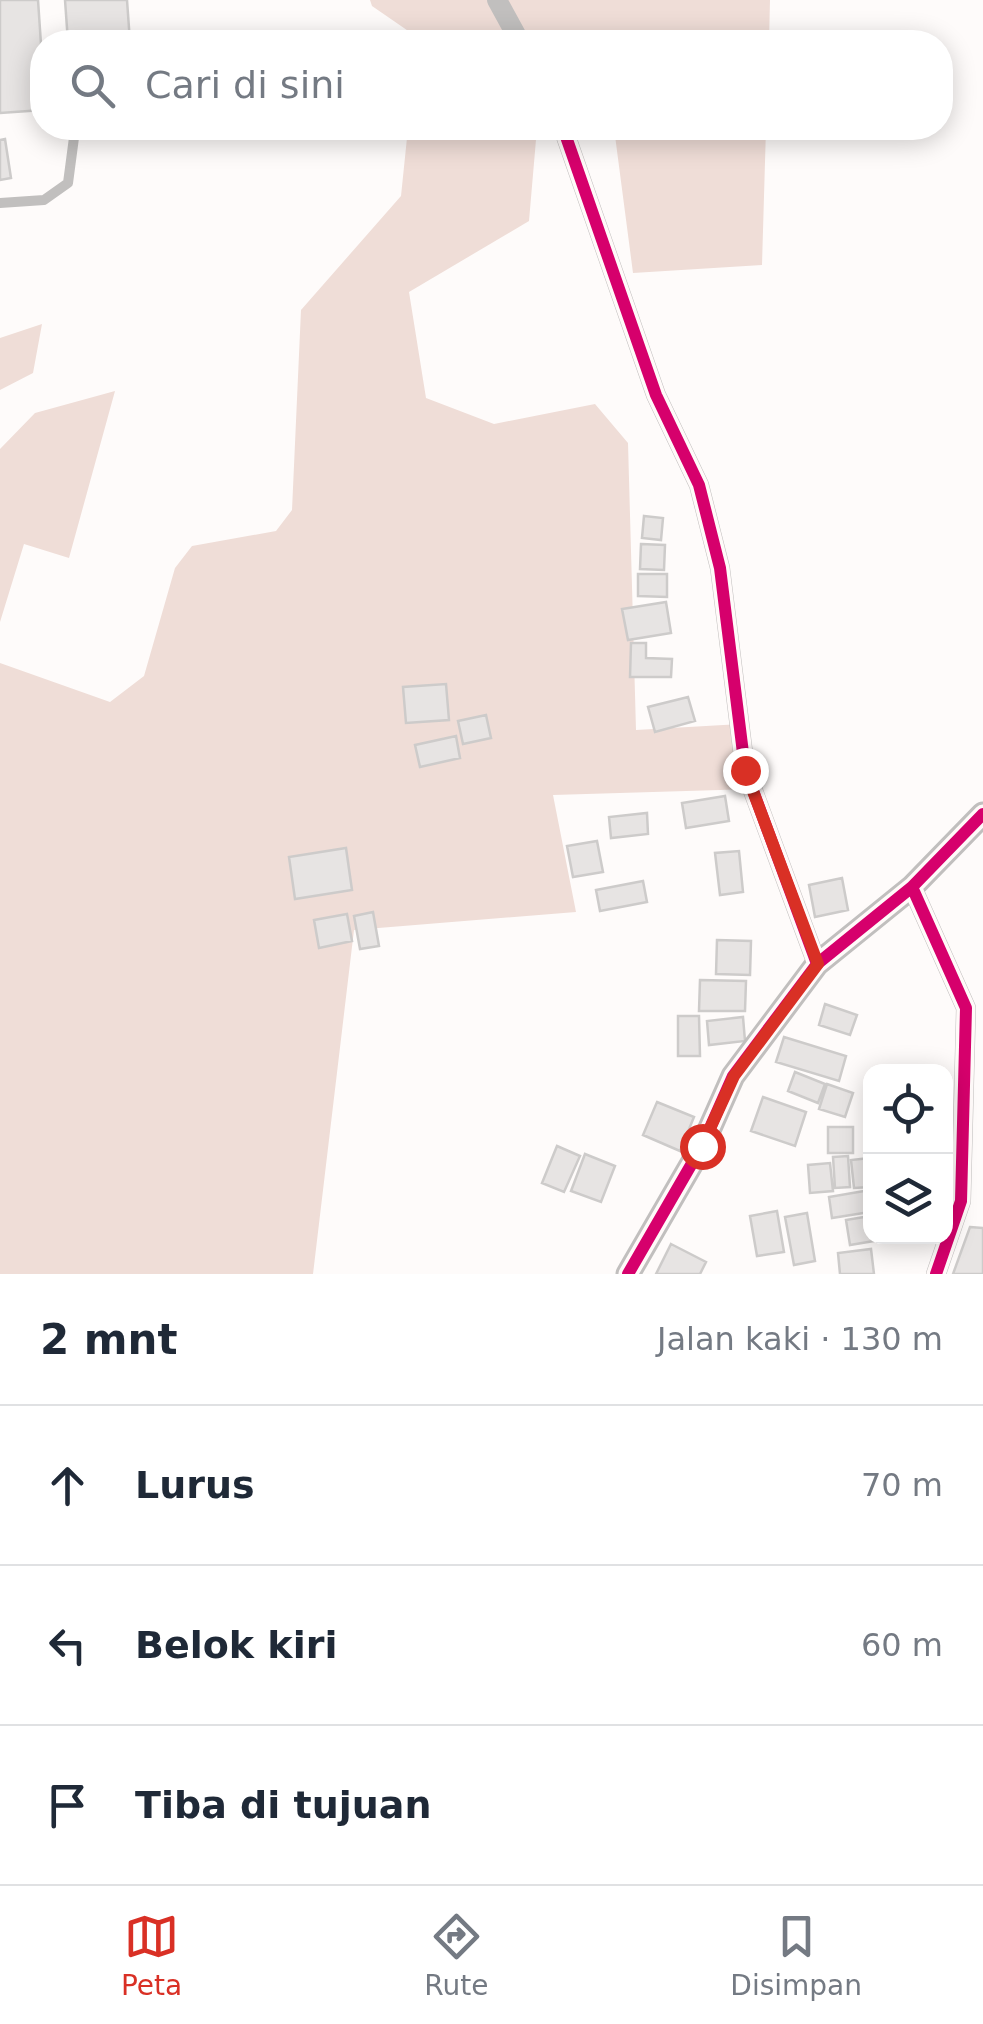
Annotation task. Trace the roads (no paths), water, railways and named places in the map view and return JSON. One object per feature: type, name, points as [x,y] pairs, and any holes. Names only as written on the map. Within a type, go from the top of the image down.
[{"type":"street","points":[[497,0],[513,30]]},
{"type":"street","points":[[567,140],[656,395],[699,485],[720,568],[745,770],[818,964]]},
{"type":"street","points":[[628,1274],[702,1146],[734,1076],[818,964],[912,888],[983,814]]},
{"type":"street","points":[[912,888],[966,1008],[961,1201],[936,1274]]},
{"type":"lane","points":[[0,203],[44,200],[68,183],[73,140]]}]
